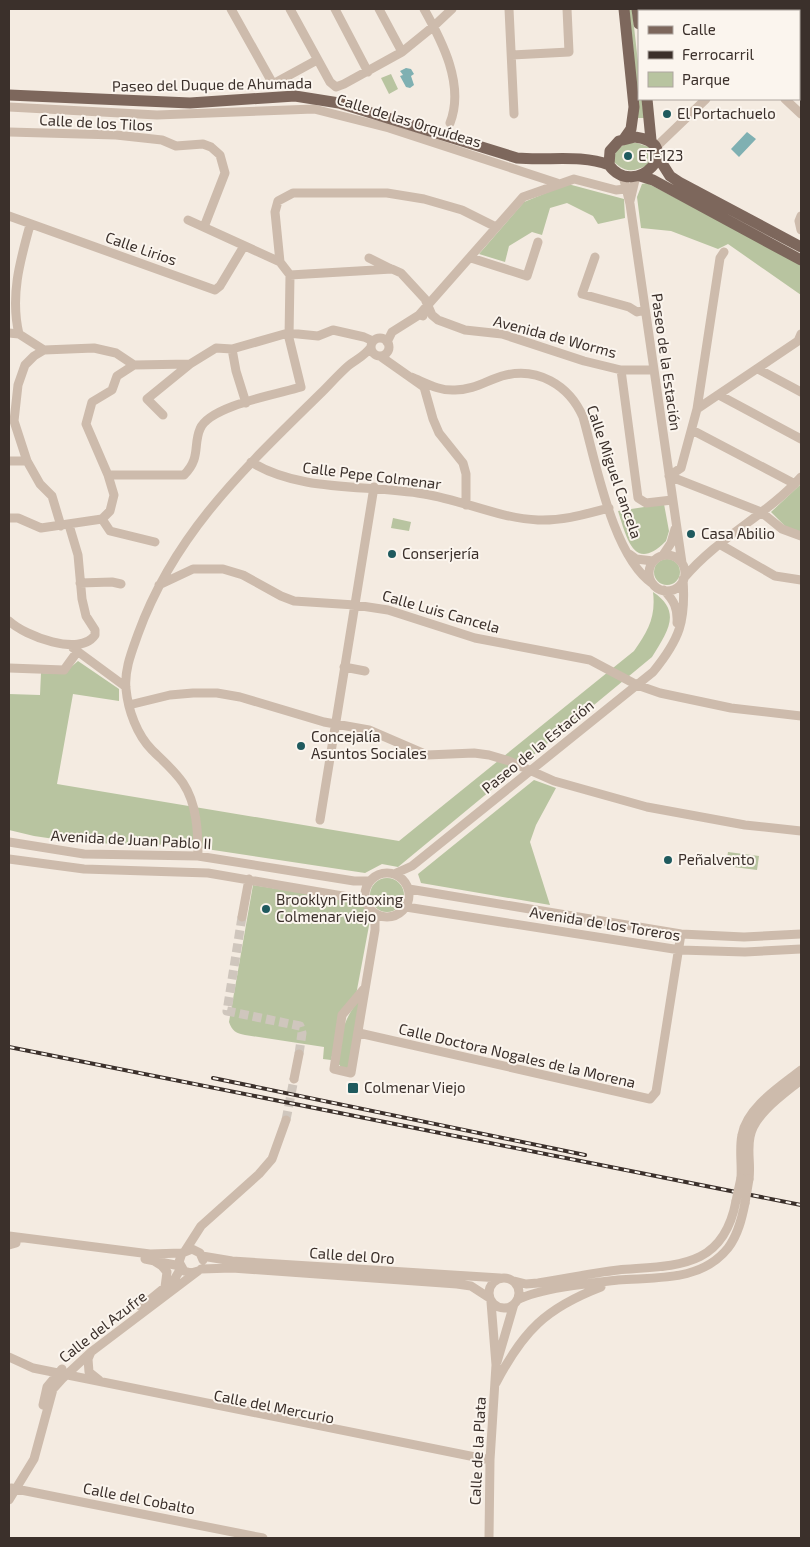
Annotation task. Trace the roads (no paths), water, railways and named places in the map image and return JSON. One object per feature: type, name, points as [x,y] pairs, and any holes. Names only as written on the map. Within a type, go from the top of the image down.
[{"type":"main road","points":[[624,9],[634,107],[631,129],[624,139],[610,151],[610,165],[623,176],[638,176],[673,190],[801,260]]},
{"type":"main road","name":"Paseo del Duque de Ahumada","points":[[9,95],[114,102],[190,103],[295,96],[311,97],[339,103],[517,158],[541,161],[586,158],[610,151]]},
{"type":"main road","points":[[638,176],[652,167],[655,148],[647,100]]},
{"type":"main road","points":[[624,139],[635,137],[655,148],[670,176],[679,182],[799,243]]},
{"type":"main road","name":"Paseo del Duque de Ahumada","points":[[586,158],[610,165]]},
{"type":"street","points":[[232,9],[272,84],[317,60]]},
{"type":"street","points":[[290,9],[330,82],[336,86],[368,72],[402,52],[452,9]]},
{"type":"street","points":[[335,9],[368,72]]},
{"type":"street","points":[[379,9],[402,52]]},
{"type":"street","points":[[424,9],[443,43],[452,74],[453,115],[450,123]]},
{"type":"street","points":[[509,9],[514,114]]},
{"type":"street","points":[[512,55],[569,52],[567,9]]},
{"type":"street","points":[[784,9],[792,10]]},
{"type":"street","points":[[655,148],[705,100]]},
{"type":"street","points":[[787,100],[801,114]]},
{"type":"street","name":"Calle de las Orquídeas","points":[[9,107],[157,114],[314,109],[407,133],[557,183]]},
{"type":"street","name":"Calle de los Tilos","points":[[9,132],[116,135],[162,140],[176,146],[203,144],[211,147],[220,155],[224,173],[204,227]]},
{"type":"street","name":"Paseo de la Estación","points":[[623,176],[630,204],[639,269],[636,309],[649,337],[682,563]]},
{"type":"street","name":"Paseo de la Estación","points":[[630,204],[638,176]]},
{"type":"street","points":[[198,856],[197,827],[184,784],[171,767],[150,749],[139,732],[129,705],[126,688],[127,674],[144,617],[168,568],[197,524],[251,462],[349,366],[359,360],[386,354],[392,332],[419,315],[428,306],[522,197],[557,183],[574,179],[616,190],[626,189]]},
{"type":"street","points":[[108,475],[184,475],[197,453],[200,428],[211,416],[246,403],[301,387],[288,333],[290,276],[280,262],[275,212],[278,201],[293,193],[387,193],[424,198],[462,210],[496,227]]},
{"type":"street","name":"Calle Lirios","points":[[9,216],[215,290],[220,286],[244,246]]},
{"type":"street","points":[[801,216],[799,221],[801,230]]},
{"type":"street","points":[[188,220],[280,262]]},
{"type":"street","points":[[19,334],[15,318],[15,291],[19,265],[30,225]]},
{"type":"street","points":[[471,258],[527,276],[538,242]]},
{"type":"street","points":[[669,476],[681,468],[698,409],[720,258],[724,252]]},
{"type":"street","points":[[595,257],[582,294],[636,309]]},
{"type":"street","points":[[369,258],[401,273],[425,299],[432,315],[438,320]]},
{"type":"street","points":[[290,276],[392,269]]},
{"type":"street","name":"Avenida de Worms","points":[[419,315],[466,330],[502,334],[584,361],[621,370],[653,370]]},
{"type":"street","points":[[163,415],[146,399],[190,364],[216,348],[232,349],[288,333],[318,336],[333,330],[364,337],[372,344],[378,356]]},
{"type":"street","points":[[9,333],[19,334],[44,350],[94,348],[116,353],[134,366]]},
{"type":"street","points":[[359,360],[372,344],[380,338],[388,345]]},
{"type":"street","points":[[698,409],[800,339]]},
{"type":"street","name":"Calle Miguel Cancela","points":[[388,345],[391,356],[398,367]]},
{"type":"street","points":[[232,349],[236,371],[246,403]]},
{"type":"street","points":[[9,668],[64,670],[74,649],[95,635],[95,630],[86,616],[80,583],[78,555],[52,496],[40,484],[27,461],[14,421],[13,384],[25,365],[44,350]]},
{"type":"street","name":"Calle Miguel Cancela","points":[[378,356],[398,367],[424,387],[428,395]]},
{"type":"street","points":[[9,518],[18,518],[41,528],[102,519],[110,511],[114,502],[114,495],[108,475],[86,424],[92,402],[112,390],[116,376],[134,366],[190,364]]},
{"type":"street","points":[[758,369],[801,392]]},
{"type":"street","points":[[621,370],[638,498],[646,503],[672,500]]},
{"type":"street","name":"Calle Miguel Cancela","points":[[411,377],[436,388],[464,390],[500,377],[520,373],[546,378],[571,396],[583,417],[609,508],[626,552],[632,563],[653,584]]},
{"type":"street","points":[[436,388],[428,395],[433,419],[439,432],[462,463],[466,474],[466,505]]},
{"type":"street","points":[[719,396],[801,439]]},
{"type":"street","points":[[692,430],[798,480],[761,512],[699,560],[675,588],[664,590],[653,584],[649,570],[653,561],[663,555],[671,555],[682,563],[699,560]]},
{"type":"street","points":[[9,461],[27,461]]},
{"type":"street","name":"Calle Pepe Colmenar","points":[[251,462],[266,471],[298,481],[374,487],[426,494],[510,517],[542,520],[579,516],[609,508]]},
{"type":"street","points":[[669,476],[761,512],[782,529],[801,536]]},
{"type":"street","points":[[320,820],[374,487]]},
{"type":"street","points":[[102,519],[110,531],[155,542]]},
{"type":"street","name":"Paseo de la Estación","points":[[663,555],[671,544],[676,524]]},
{"type":"street","points":[[720,545],[775,576],[801,580]]},
{"type":"street","name":"Calle Miguel Cancela","points":[[626,552],[636,559],[653,561]]},
{"type":"street","points":[[682,563],[684,578]]},
{"type":"street","name":"Calle Luis Cancela","points":[[159,585],[178,575],[203,567],[223,568],[243,575],[294,601],[354,604],[408,614],[485,640],[590,660],[637,685],[660,693],[731,708],[801,716]]},
{"type":"street","points":[[168,568],[172,573],[178,575]]},
{"type":"street","name":"Paseo de la Estación","points":[[394,874],[412,866],[653,672],[674,643],[682,625],[685,601],[684,578]]},
{"type":"street","points":[[80,583],[112,582],[121,584]]},
{"type":"street","name":"Paseo de la Estación","points":[[664,590],[674,601],[678,611],[674,643]]},
{"type":"street","points":[[9,621],[31,635],[74,649],[126,688]]},
{"type":"street","points":[[344,667],[365,671]]},
{"type":"street","points":[[113,678],[127,674]]},
{"type":"street","points":[[129,705],[170,695],[217,693],[240,697],[335,724],[377,732],[413,751],[426,755],[474,753],[489,756],[554,781],[647,807],[746,825],[801,831]]},
{"type":"street","name":"Avenida de Juan Pablo II","points":[[9,842],[73,853],[198,856],[354,882],[370,881]]},
{"type":"street","points":[[72,868],[73,853]]},
{"type":"street","name":"Avenida de Juan Pablo II","points":[[9,859],[72,868],[183,870],[249,879],[366,900]]},
{"type":"street","points":[[408,886],[394,874],[381,874],[370,881],[366,888],[366,900],[375,913],[384,917],[399,914],[406,907],[410,896],[408,886],[412,866]]},
{"type":"street","points":[[242,917],[249,879]]},
{"type":"street","name":"Avenida de los Toreros","points":[[408,886],[681,934],[744,937],[801,934]]},
{"type":"street","name":"Avenida de los Toreros","points":[[406,907],[680,950],[745,952],[801,949]]},
{"type":"street","points":[[364,989],[342,1015],[334,1070],[351,1073],[375,930],[375,913]]},
{"type":"street","points":[[375,930],[384,917]]},
{"type":"street","name":"Calle Doctora Nogales de la Morena","points":[[358,1033],[650,1100],[656,1092],[680,950],[681,934]]},
{"type":"street","points":[[336,1050],[346,1058],[354,1054]]},
{"type":"street","points":[[294,1079],[298,1054]]},
{"type":"street","points":[[745,1179],[741,1145],[746,1124],[760,1105],[801,1070]]},
{"type":"street","points":[[741,1202],[721,1240],[710,1251],[695,1260],[670,1267],[616,1270],[532,1284],[500,1278],[489,1287],[490,1299],[503,1308],[528,1295],[617,1280],[684,1275],[711,1263],[728,1248],[736,1235],[745,1179],[751,1165],[749,1146],[753,1128],[766,1111],[801,1080]]},
{"type":"street","points":[[181,1267],[184,1252],[201,1226],[259,1174],[272,1159],[286,1120]]},
{"type":"street","points":[[10,1241],[149,1259],[181,1267],[187,1272],[199,1270],[204,1263],[193,1238]]},
{"type":"street","points":[[10,1241],[150,1254],[199,1253]]},
{"type":"street","name":"Calle del Oro","points":[[199,1253],[232,1262],[500,1278]]},
{"type":"street","points":[[149,1259],[162,1266],[167,1272],[165,1287]]},
{"type":"street","name":"Calle del Azufre","points":[[9,1500],[12,1489],[34,1446],[47,1387],[174,1280],[181,1267]]},
{"type":"street","name":"Calle del Oro","points":[[199,1270],[232,1268],[457,1284],[471,1286],[490,1299]]},
{"type":"street","name":"Calle del Azufre","points":[[12,1489],[26,1473],[39,1448],[53,1389],[60,1375],[199,1270]]},
{"type":"street","points":[[495,1385],[520,1341],[541,1320],[579,1295],[617,1280]]},
{"type":"street","points":[[514,1282],[518,1288],[516,1302]]},
{"type":"street","name":"Calle de la Plata","points":[[489,1538],[490,1462],[496,1365],[490,1299]]},
{"type":"street","name":"Calle de la Plata","points":[[496,1365],[516,1302]]},
{"type":"street","points":[[91,1352],[88,1359],[89,1372],[95,1378],[106,1383]]},
{"type":"street","points":[[9,1357],[26,1366],[60,1375]]},
{"type":"street","points":[[9,1364],[24,1371],[60,1375]]},
{"type":"street","name":"Calle del Mercurio","points":[[60,1375],[490,1462]]},
{"type":"street","name":"Calle del Mercurio","points":[[60,1375],[490,1462]]},
{"type":"street","points":[[26,1473],[30,1485],[42,1494]]},
{"type":"street","name":"Calle del Cobalto","points":[[12,1489],[263,1538]]},
{"type":"water","points":[[406,68],[411,69],[414,74],[411,76],[414,85],[410,88],[406,87],[400,76],[403,75],[400,71]]},
{"type":"water","points":[[747,132],[756,139],[739,157],[731,149]]},
{"type":"tunnel","points":[[242,917],[227,1011],[300,1026],[302,1033],[299,1054]]},
{"type":"tunnel","points":[[286,1120],[294,1079]]},
{"type":"railway","points":[[9,1047],[801,1205]]},
{"type":"railway","points":[[213,1078],[585,1155]]},
{"type":"place","name":"El Portachuelo","points":[[667,114]]},
{"type":"place","name":"ET-123","points":[[628,156]]},
{"type":"place","name":"Casa Abilio","points":[[691,534]]},
{"type":"place","name":"Conserjería","points":[[392,554]]},
{"type":"place","name":"Concejalía Asuntos Sociales","points":[[301,746]]},
{"type":"place","name":"Peñalvento","points":[[668,860]]},
{"type":"place","name":"Brooklyn Fitboxing Colmenar viejo","points":[[266,909]]},
{"type":"place","name":"Colmenar Viejo","points":[[353,1088]]}]
